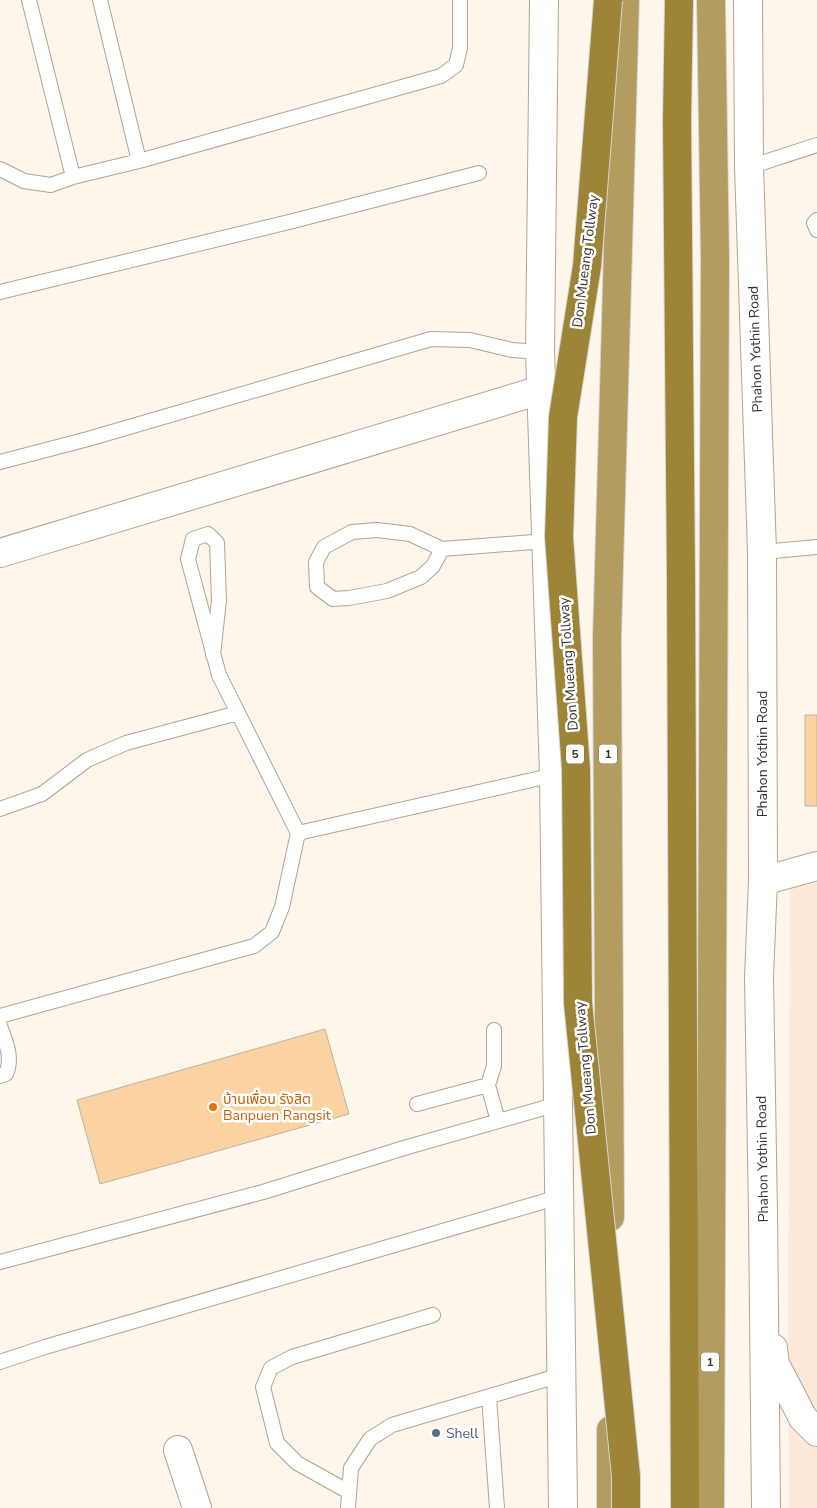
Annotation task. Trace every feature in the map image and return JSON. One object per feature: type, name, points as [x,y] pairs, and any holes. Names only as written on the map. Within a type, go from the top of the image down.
[{"type":"highway","name":"Don Mueang Tollway","points":[[608,0],[587,266],[563,417],[559,537],[576,769],[578,1003],[626,1476],[626,1508]]},
{"type":"highway","name":"1","points":[[611,1508],[607,638],[625,0]]},
{"type":"highway","points":[[679,0],[677,120],[681,579],[684,1508]]},
{"type":"highway","name":"1","points":[[710,1508],[715,259],[711,0]]},
{"type":"highway","points":[[710,1440],[727,1508]]},
{"type":"main road","points":[[544,0],[540,352],[554,775],[563,1508]]},
{"type":"main road","name":"Phahon Yothin Road","points":[[748,0],[749,167],[762,552],[763,881],[758,977],[766,1508]]},
{"type":"main road","points":[[0,553],[541,390]]},
{"type":"main road","points":[[763,881],[817,866]]},
{"type":"main road","points":[[763,1214],[775,1364],[803,1418],[817,1432]]},
{"type":"main road","points":[[178,1450],[196,1508]]},
{"type":"lane","points":[[29,0],[73,178]]},
{"type":"lane","points":[[100,0],[138,161]]},
{"type":"lane","points":[[0,169],[24,181],[51,185],[441,76],[456,65],[460,48],[460,0]]},
{"type":"lane","points":[[749,167],[817,145]]},
{"type":"lane","points":[[0,292],[294,221],[479,173]]},
{"type":"lane","points":[[817,220],[814,223],[817,230]]},
{"type":"lane","points":[[0,462],[97,437],[431,339],[470,340],[512,350],[540,352]]},
{"type":"lane","points":[[442,549],[432,566],[421,577],[387,591],[333,599],[317,586],[316,562],[324,547],[352,532],[377,530],[410,534],[442,549],[546,541]]},
{"type":"lane","points":[[0,1016],[254,946],[272,932],[282,907],[298,833],[219,674],[213,655],[188,558],[193,539],[208,534],[217,543],[219,600],[213,655]]},
{"type":"lane","points":[[762,552],[817,547]]},
{"type":"lane","points":[[0,809],[42,794],[87,760],[126,743],[238,713]]},
{"type":"lane","points":[[298,833],[554,775]]},
{"type":"lane","points":[[0,1026],[7,1046],[10,1065],[6,1074],[0,1076]]},
{"type":"lane","points":[[494,1030],[494,1066],[488,1085],[498,1121]]},
{"type":"lane","points":[[417,1104],[488,1085]]},
{"type":"lane","points":[[1,1261],[263,1192],[404,1148],[558,1104]]},
{"type":"lane","points":[[0,1362],[45,1347],[559,1197]]},
{"type":"lane","points":[[349,1492],[297,1463],[277,1444],[264,1387],[271,1368],[292,1357],[433,1315]]},
{"type":"lane","points":[[348,1508],[351,1468],[370,1438],[392,1425],[561,1376]]},
{"type":"lane","points":[[490,1397],[497,1508]]},
{"type":"shaded area","points":[[817,882],[817,1508],[789,1508],[790,889]]},
{"type":"building","points":[[805,715],[817,715],[817,806],[805,806]]},
{"type":"building","name":"บ้านเพื่อน รังสิต Banpuen Rangsit","points":[[325,1029],[349,1114],[100,1184],[77,1100]]},
{"type":"place","name":"บ้านเพื่อน รังสิต Banpuen Rangsit","points":[[213,1107]]},
{"type":"place","name":"Shell","points":[[436,1433]]}]
